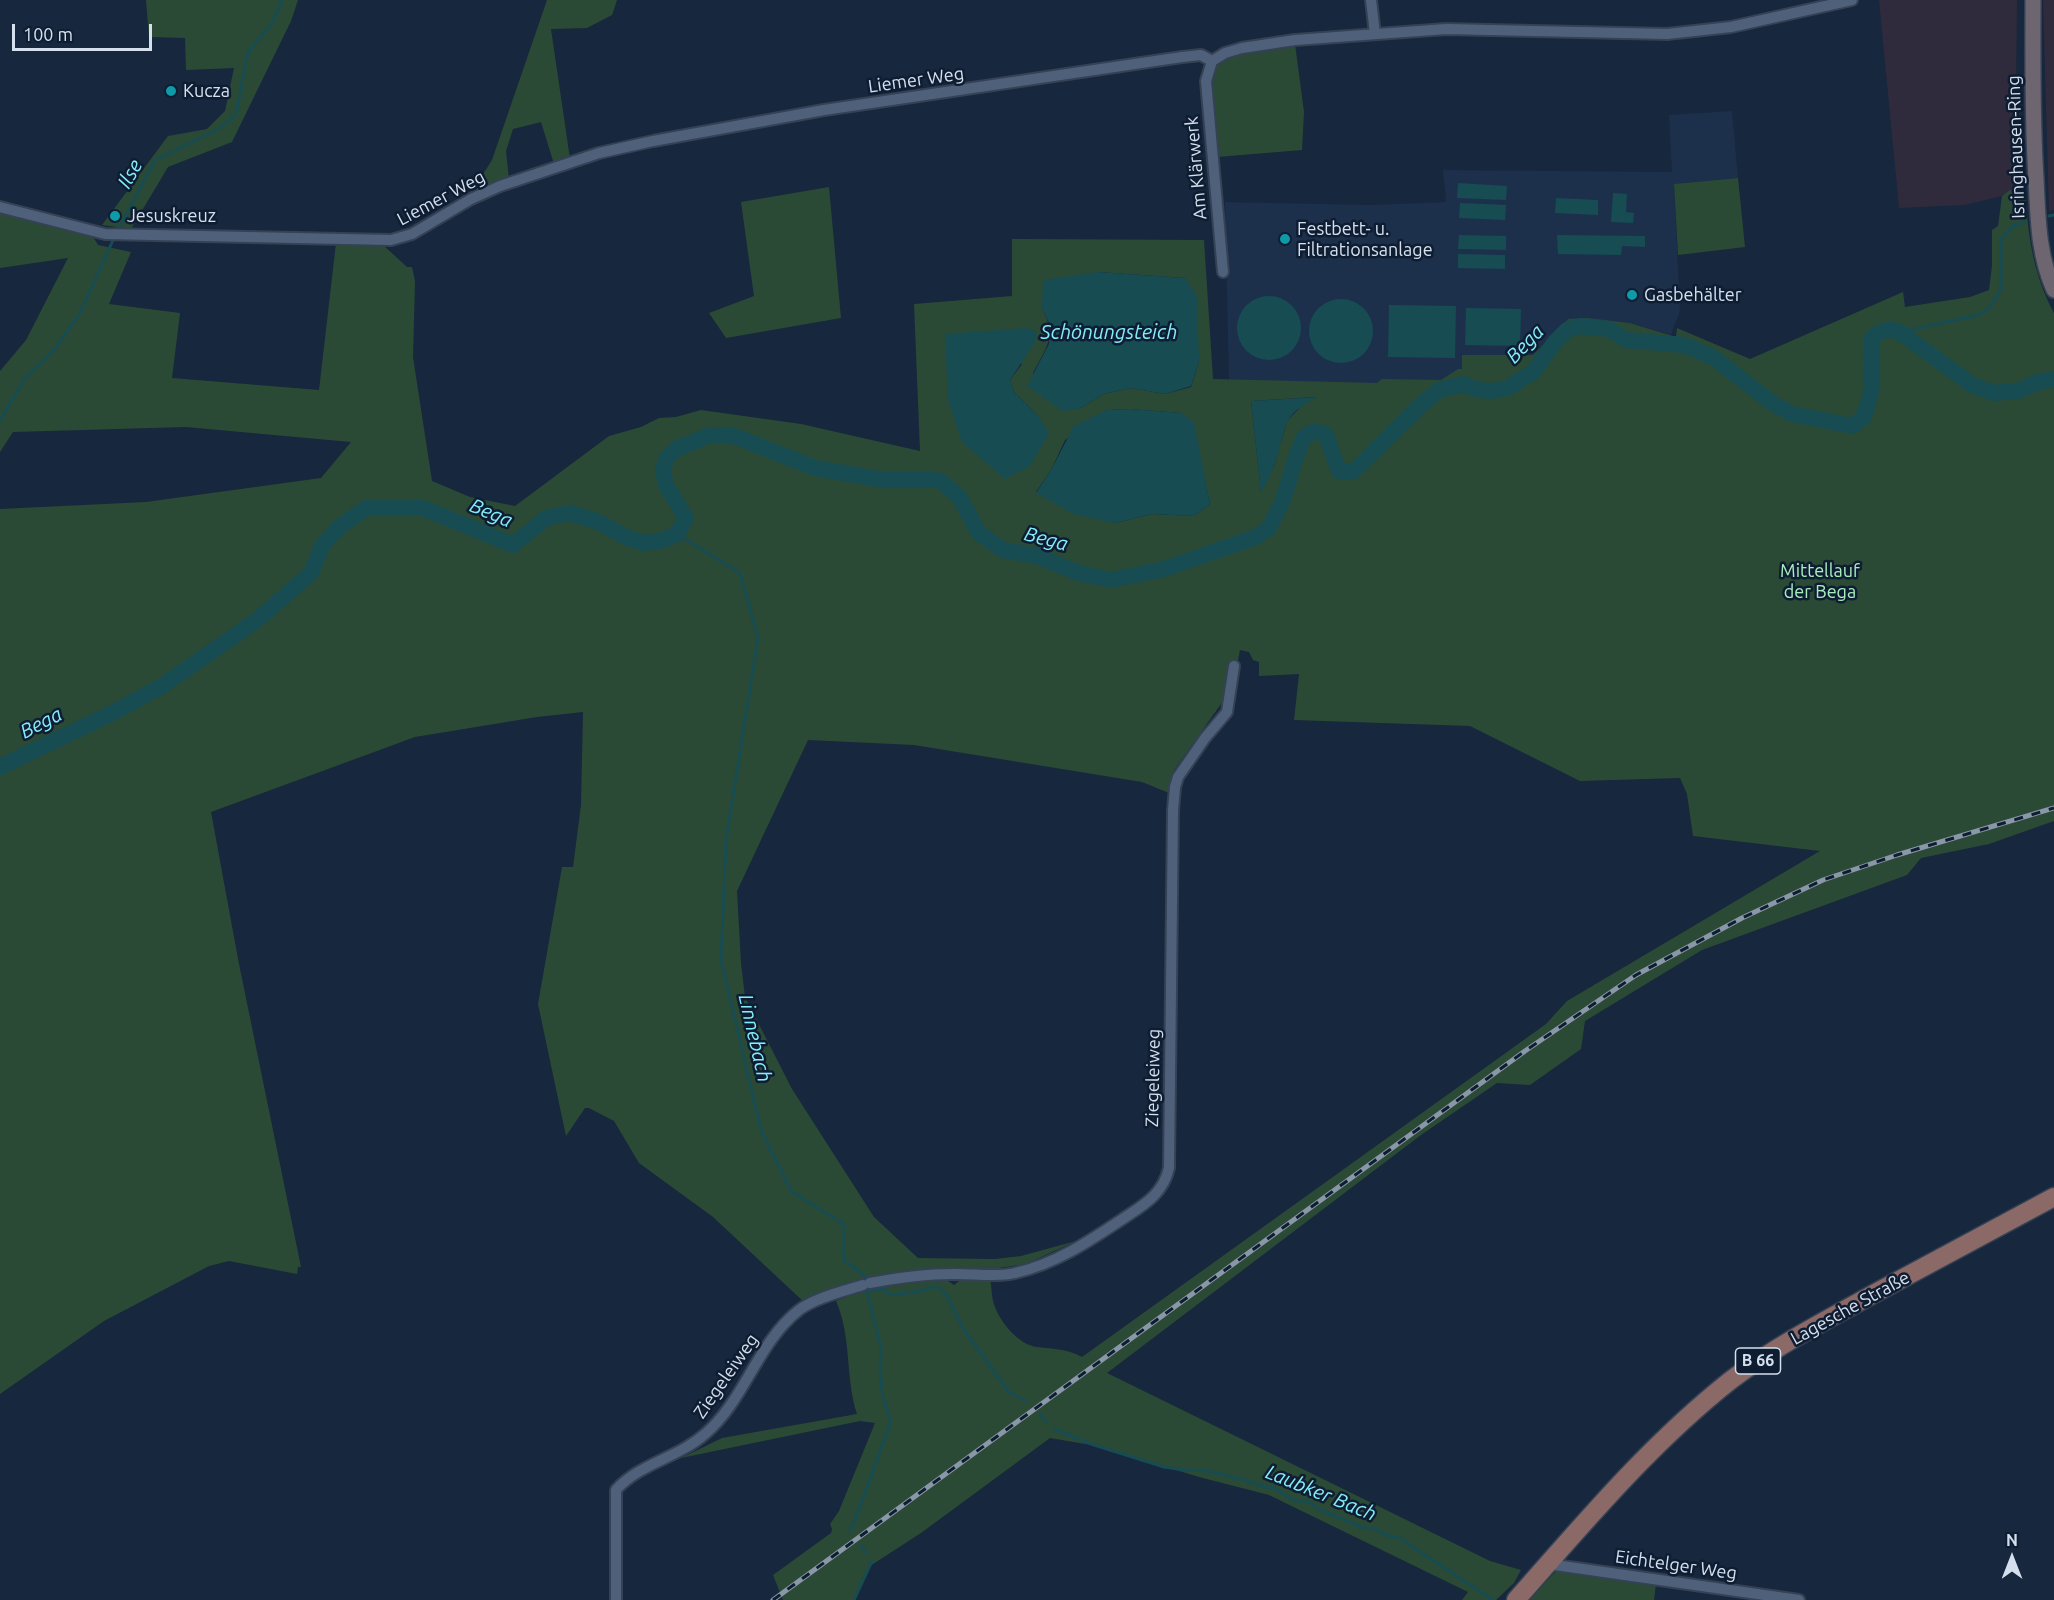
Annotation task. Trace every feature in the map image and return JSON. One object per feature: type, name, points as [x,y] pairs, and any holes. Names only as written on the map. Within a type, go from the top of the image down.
[{"type":"main road","name":"Lagesche Straße","points":[[1517,1599],[1596,1509],[1643,1460],[1732,1380],[1768,1354],[1810,1329],[2054,1197]]},
{"type":"street","points":[[1371,0],[1375,33]]},
{"type":"street","points":[[1212,61],[1225,53],[1242,48],[1295,40],[1375,33],[1446,29],[1667,34],[1731,27],[1852,0]]},
{"type":"street","name":"Isringhausen-Ring","points":[[2033,0],[2033,134],[2038,227],[2046,270],[2054,291]]},
{"type":"street","name":"Liemer Weg","points":[[0,207],[105,234],[397,239],[412,234],[471,199],[500,186],[598,153],[824,110],[1201,55],[1212,61]]},
{"type":"street","name":"Am Klärwerk","points":[[1212,61],[1206,81],[1222,272]]},
{"type":"street","name":"Ziegeleiweg","points":[[616,1600],[616,1490],[638,1472],[682,1450],[719,1422],[764,1350],[781,1327],[800,1309],[866,1284],[907,1277],[951,1274],[1002,1275],[1036,1268],[1064,1256],[1151,1200],[1166,1180],[1169,1168],[1175,787],[1185,766],[1227,712],[1234,666]]},
{"type":"street","name":"Eichtelger Weg","points":[[1548,1564],[1799,1600]]},
{"type":"shaded area","points":[[1879,0],[2017,0],[2015,186],[2002,196],[1965,205],[1899,208]]},
{"type":"shaded area","points":[[2043,0],[2054,0],[2054,210],[2049,211]]},
{"type":"shaded area","points":[[1732,111],[1738,178],[1674,184],[1680,311],[1671,335],[1630,323],[1568,319],[1533,355],[1462,355],[1462,385],[1229,381],[1225,202],[1370,205],[1446,202],[1443,170],[1672,172],[1669,115]]},
{"type":"green space","points":[[146,0],[298,0],[291,21],[232,142],[168,167],[131,229],[102,225],[168,136],[207,129],[225,111],[234,68],[186,70],[185,38],[149,37]]},
{"type":"green space","points":[[547,0],[617,0],[612,15],[587,28],[551,29],[570,159],[554,164],[541,122],[513,129],[506,151],[509,179],[470,195],[492,160]]},
{"type":"green space","points":[[1295,44],[1304,112],[1302,150],[1217,157],[1210,83],[1216,67],[1228,56]]},
{"type":"green space","points":[[1738,178],[1745,247],[1678,255],[1674,184]]},
{"type":"green space","name":"Mittellauf der Bega","points":[[2015,186],[2025,192],[2036,269],[2054,313],[2054,821],[1989,844],[1921,858],[1907,875],[1702,950],[1585,1021],[1581,1049],[1530,1085],[1497,1083],[1421,1135],[1107,1373],[1490,1561],[1521,1570],[1514,1583],[1496,1600],[1462,1600],[1468,1592],[1269,1495],[1199,1477],[1097,1446],[1050,1438],[921,1533],[870,1566],[855,1600],[783,1600],[773,1575],[831,1533],[830,1524],[839,1511],[875,1423],[860,1421],[681,1458],[722,1438],[857,1414],[851,1386],[847,1343],[836,1301],[861,1291],[805,1303],[713,1217],[639,1163],[614,1121],[585,1108],[566,1136],[538,1004],[562,867],[573,867],[581,805],[583,712],[537,717],[415,737],[211,812],[239,964],[301,1267],[298,1267],[297,1274],[229,1261],[209,1266],[104,1321],[0,1394],[0,509],[146,502],[321,478],[351,442],[186,427],[13,432],[0,452],[0,371],[26,340],[68,258],[0,268],[0,210],[90,232],[98,245],[131,252],[109,304],[180,313],[172,378],[319,390],[336,243],[383,245],[407,267],[412,267],[415,281],[413,357],[432,481],[470,497],[515,506],[609,436],[641,427],[659,418],[676,417],[701,410],[801,424],[920,451],[914,304],[1012,296],[1012,239],[1204,240],[1213,379],[1377,383],[1382,379],[1441,380],[1458,369],[1462,369],[1462,355],[1533,355],[1568,319],[1587,318],[1630,323],[1676,337],[1677,328],[1750,359],[1903,292],[1905,307],[1970,297],[1989,290],[1992,230],[1998,226],[2002,196]],"holes":[[[1098,272],[1185,278],[1199,362],[1191,387],[1165,394],[1131,388],[1104,394],[1079,409],[1033,373],[1046,348],[1049,334],[1049,327],[1042,308]],[[945,334],[1022,364],[1010,380],[1014,392],[1039,417]],[[1317,397],[1303,404],[1287,421],[1274,466],[1261,491],[1251,401]],[[1131,409],[1181,413],[1202,466],[1210,504],[1194,516],[1152,514],[1115,523],[1036,492],[1051,470],[1065,440],[1107,410]],[[1240,650],[1249,652],[1253,660],[1259,662],[1259,676],[1299,674],[1294,720],[1470,726],[1580,781],[1680,778],[1687,794],[1693,836],[1820,851],[1567,1001],[1546,1024],[1082,1357],[1066,1351],[1030,1345],[1017,1338],[1002,1320],[994,1304],[990,1279],[959,1281],[954,1285],[932,1270],[992,1269],[1026,1264],[1076,1241],[1021,1256],[995,1259],[918,1258],[874,1217],[792,1089],[745,997],[737,891],[808,740],[914,745],[1142,782],[1169,793],[1174,770],[1226,697],[1235,676]]]},
{"type":"green space","points":[[829,187],[841,318],[726,338],[709,313],[754,296],[741,202]]},
{"type":"green space","points":[[1556,1571],[1656,1584],[1654,1600],[1529,1600]]},
{"type":"water","points":[[1458,183],[1507,186],[1506,200],[1457,198]]},
{"type":"water","points":[[1613,193],[1627,194],[1626,212],[1634,213],[1633,223],[1611,222]]},
{"type":"water","points":[[1556,198],[1598,200],[1598,215],[1555,213]]},
{"type":"water","points":[[1460,203],[1506,205],[1505,220],[1459,218]]},
{"type":"water","points":[[1459,235],[1506,236],[1506,250],[1458,249]]},
{"type":"water","points":[[1557,235],[1645,236],[1645,247],[1622,246],[1621,255],[1558,254]]},
{"type":"water","points":[[1458,254],[1505,255],[1505,269],[1458,268]]},
{"type":"water","name":"Schönungsteich","points":[[1098,272],[1185,278],[1197,296],[1199,362],[1191,386],[1165,394],[1131,388],[1104,394],[1079,409],[1063,411],[1027,386],[1049,344],[1050,325],[1042,308],[1043,280]]},
{"type":"water","points":[[1269,296],[1287,302],[1295,310],[1301,328],[1295,346],[1287,354],[1269,360],[1251,354],[1243,346],[1237,328],[1243,310],[1251,302]]},
{"type":"water","points":[[1341,299],[1364,308],[1373,331],[1364,354],[1341,363],[1318,354],[1309,331],[1318,308]]},
{"type":"water","points":[[1389,305],[1456,306],[1455,358],[1388,357]]},
{"type":"water","points":[[1466,308],[1521,309],[1520,346],[1465,345]]},
{"type":"water","name":"Schönungsteich","points":[[1027,328],[1037,332],[1035,342],[1010,380],[1014,392],[1039,417],[1049,433],[1030,466],[1005,479],[962,442],[948,400],[945,334]]},
{"type":"water","points":[[1319,397],[1291,416],[1284,431],[1274,467],[1261,493],[1251,401]]},
{"type":"water","points":[[1131,409],[1181,413],[1194,422],[1210,504],[1194,516],[1152,514],[1115,523],[1074,514],[1036,493],[1074,426],[1107,410]]},
{"type":"waterway","name":"Ilse","points":[[117,232],[155,160],[219,129],[236,114],[248,52],[273,22],[282,0]]},
{"type":"waterway","points":[[2049,216],[2054,215]]},
{"type":"waterway","points":[[1900,332],[1978,315],[1990,308],[2001,289],[2001,239],[2013,226],[2024,222]]},
{"type":"waterway","name":"Ilse","points":[[0,421],[25,378],[54,350],[80,313],[114,238]]},
{"type":"waterway","name":"Bega","points":[[0,767],[162,686],[257,620],[311,573],[322,546],[339,527],[366,508],[423,508],[513,545],[546,518],[570,513],[596,521],[628,538],[644,543],[664,540],[677,534],[686,518],[666,485],[663,469],[667,458],[676,449],[710,435],[734,436],[815,468],[878,479],[941,481],[960,498],[979,533],[1003,550],[1037,556],[1079,573],[1111,580],[1164,569],[1256,537],[1269,528],[1283,500],[1304,437],[1315,431],[1326,435],[1339,471],[1354,471],[1439,390],[1463,384],[1478,390],[1492,391],[1508,388],[1534,371],[1555,342],[1567,330],[1581,326],[1609,329],[1626,340],[1684,345],[1713,357],[1772,403],[1792,414],[1852,426],[1864,417],[1871,392],[1872,338],[1885,330],[1900,332],[1972,385],[1994,393],[2018,391],[2040,381],[2054,380]]},
{"type":"waterway","name":"Linnebach","points":[[677,534],[740,573],[758,638],[726,840],[721,960],[761,1130],[792,1192],[844,1224],[844,1260],[866,1277],[867,1291],[881,1348],[880,1370],[883,1398],[891,1421],[850,1531]]},
{"type":"waterway","name":"Laubker Bach","points":[[867,1291],[884,1289],[891,1295],[921,1291],[936,1286],[946,1294],[964,1330],[1009,1392],[1026,1401]]},
{"type":"waterway","name":"Laubker Bach","points":[[1040,1414],[1047,1422]]},
{"type":"waterway","name":"Laubker Bach","points":[[1055,1429],[1091,1444],[1164,1467],[1208,1471],[1274,1488],[1295,1501],[1307,1501],[1321,1510],[1364,1528],[1375,1529],[1401,1539],[1493,1600]]},
{"type":"waterway","name":"Linnebach","points":[[861,1546],[866,1553]]},
{"type":"waterway","name":"Linnebach","points":[[854,1600],[872,1561]]},
{"type":"railway","points":[[773,1600],[1525,1051],[1636,975],[1742,918],[1823,880],[1897,855],[2054,808]]},
{"type":"place","name":"Kucza","points":[[171,91]]},
{"type":"place","name":"Jesuskreuz","points":[[115,216]]},
{"type":"place","name":"Festbett- u. Filtrationsanlage","points":[[1285,239]]},
{"type":"place","name":"Gasbehälter","points":[[1632,295]]}]
